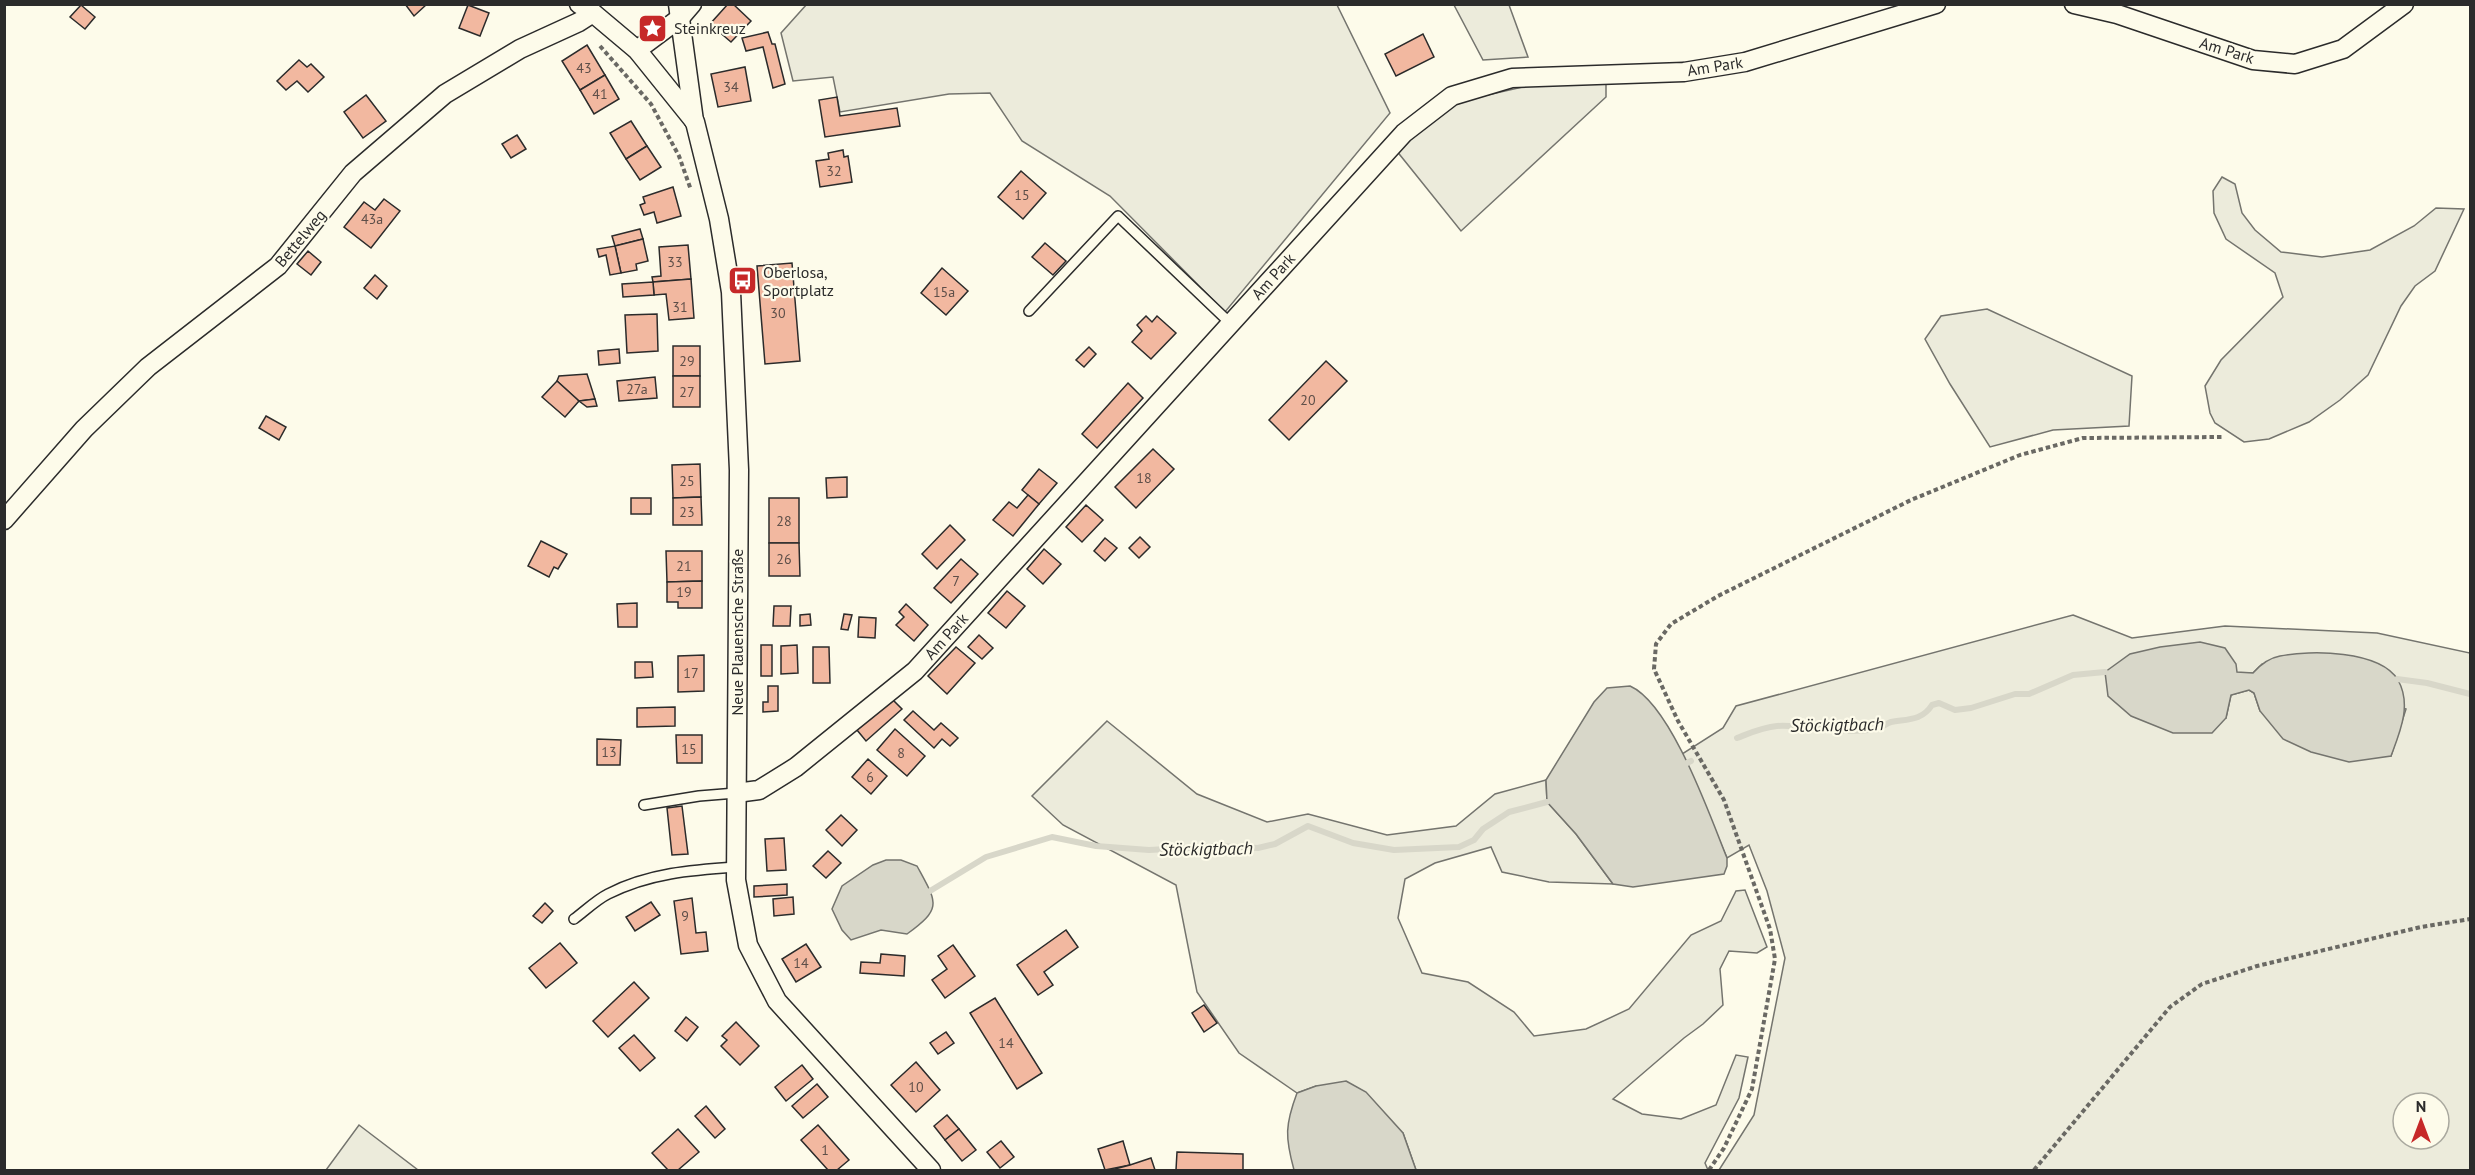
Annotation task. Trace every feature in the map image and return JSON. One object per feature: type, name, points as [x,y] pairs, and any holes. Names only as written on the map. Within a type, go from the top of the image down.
[{"type":"street","points":[[637,50],[679,11],[692,4]]},
{"type":"street","name":"Am Park","points":[[736,793],[759,790],[796,767],[915,671],[1404,133],[1452,96],[1512,78],[1684,72],[1745,62],[1936,4]]},
{"type":"street","name":"Am Park","points":[[2074,4],[2117,14],[2253,60],[2295,64],[2343,48],[2404,4]]},
{"type":"street","points":[[679,11],[695,122]]},
{"type":"street","name":"Neue Plauensche Straße","points":[[584,13],[637,50],[695,122],[719,219],[731,292],[739,470],[736,880],[748,945],[777,1001],[931,1170]]},
{"type":"street","name":"Bettelweg","points":[[4,520],[84,429],[148,367],[278,266],[352,173],[445,94],[584,13]]},
{"type":"lane","points":[[1029,311],[1118,216],[1230,323]]},
{"type":"lane","points":[[644,805],[699,796],[736,793]]},
{"type":"lane","points":[[574,919],[606,895],[642,879],[684,871],[736,867]]},
{"type":"path","points":[[584,13],[651,104],[679,156],[692,195]]},
{"type":"path","points":[[1709,1170],[1724,1148],[1752,1089],[1775,959],[1770,929],[1724,800],[1678,721],[1654,669],[1656,644],[1671,624],[1718,596],[1911,500],[2020,455],[2083,438],[2224,438]]},
{"type":"path","points":[[2034,1170],[2170,1007],[2202,984],[2268,964],[2421,927],[2470,919]]},
{"type":"shaded area","points":[[807,4],[1337,5],[1390,113],[1225,312],[1110,196],[1022,141],[990,93],[949,94],[840,112],[833,77],[793,81],[781,33]]},
{"type":"shaded area","points":[[1454,5],[1509,5],[1528,57],[1483,60]]},
{"type":"shaded area","points":[[1606,81],[1606,97],[1461,231],[1396,150],[1452,103],[1532,85]]},
{"type":"shaded area","points":[[2222,177],[2235,184],[2242,213],[2255,230],[2281,252],[2322,257],[2370,250],[2414,226],[2436,208],[2464,209],[2435,271],[2415,286],[2401,306],[2368,375],[2340,400],[2309,422],[2269,439],[2244,442],[2215,423],[2210,413],[2205,386],[2221,360],[2283,297],[2275,273],[2226,239],[2214,213],[2213,191]]},
{"type":"shaded area","points":[[1987,309],[2132,376],[2129,426],[2053,430],[1990,447],[1925,339],[1941,316]]},
{"type":"shaded area","points":[[2073,615],[2132,638],[2225,626],[2377,633],[2470,653],[2470,1170],[1719,1170],[1754,1115],[1785,958],[1767,891],[1749,845],[1727,858],[1682,754],[1723,728],[1736,706]],"holes":[[[2262,664],[2406,709],[2391,756],[2260,711],[2254,693],[2249,690],[2231,695],[2226,718],[2105,672],[2253,673]]]},
{"type":"shaded area","points":[[2200,642],[2225,648],[2236,664],[2237,672],[2253,673],[2265,662],[2276,657],[2309,653],[2344,654],[2376,663],[2389,670],[2398,680],[2404,699],[2401,728],[2391,756],[2349,762],[2311,752],[2283,739],[2260,711],[2254,693],[2249,690],[2231,695],[2226,718],[2212,733],[2173,733],[2131,716],[2108,696],[2105,672],[2130,654],[2160,647]]},
{"type":"shaded area","points":[[1630,686],[1645,697],[1660,715],[1688,763],[1727,858],[1724,874],[1633,887],[1613,884],[1576,834],[1547,802],[1546,780],[1594,702],[1607,688]]},
{"type":"shaded area","points":[[1107,721],[1197,794],[1267,822],[1308,814],[1387,835],[1456,826],[1495,794],[1546,780],[1547,802],[1576,834],[1613,884],[1549,882],[1502,872],[1491,847],[1435,863],[1405,879],[1398,918],[1422,973],[1468,982],[1514,1012],[1534,1036],[1586,1029],[1629,1009],[1691,935],[1721,921],[1736,891],[1745,890],[1767,947],[1757,953],[1729,951],[1720,969],[1723,1005],[1613,1099],[1642,1114],[1681,1119],[1716,1105],[1736,1055],[1748,1057],[1739,1098],[1705,1163],[1708,1170],[1416,1170],[1403,1133],[1316,1086],[1297,1093],[1239,1053],[1197,992],[1176,885],[1063,825],[1032,796]]},
{"type":"shaded area","points":[[886,860],[901,860],[917,866],[932,897],[931,911],[927,918],[907,934],[881,930],[851,940],[842,930],[832,909],[842,886],[873,865]]},
{"type":"shaded area","points":[[1346,1081],[1366,1092],[1403,1133],[1416,1170],[1294,1170],[1289,1149],[1288,1123],[1297,1093],[1316,1086]]},
{"type":"shaded area","points":[[359,1125],[418,1170],[326,1170]]},
{"type":"building","points":[[405,4],[427,4],[414,16]]},
{"type":"building","points":[[728,4],[733,4],[751,21],[731,42],[710,24]]},
{"type":"building","points":[[81,5],[95,17],[85,29],[70,17]]},
{"type":"building","points":[[468,5],[489,13],[480,36],[459,28]]},
{"type":"building","points":[[768,32],[772,44],[775,44],[785,84],[773,88],[763,47],[746,51],[742,38]]},
{"type":"building","points":[[1423,34],[1434,57],[1396,76],[1385,54]]},
{"type":"building","points":[[587,45],[605,75],[580,90],[562,61]]},
{"type":"building","points":[[299,60],[307,67],[311,64],[324,77],[308,92],[297,81],[286,90],[277,81]]},
{"type":"building","points":[[745,67],[751,101],[718,107],[711,74]]},
{"type":"building","points":[[605,75],[619,99],[594,114],[580,90]]},
{"type":"building","points":[[366,95],[386,121],[363,138],[344,112]]},
{"type":"building","points":[[837,97],[840,116],[897,108],[900,126],[825,137],[819,100]]},
{"type":"building","points":[[631,121],[647,146],[626,159],[610,133]]},
{"type":"building","points":[[517,135],[526,149],[511,158],[502,144]]},
{"type":"building","points":[[647,146],[661,167],[640,180],[626,159]]},
{"type":"building","points":[[843,150],[844,157],[848,156],[852,182],[820,187],[816,161],[829,159],[828,153]]},
{"type":"building","points":[[1021,171],[1046,193],[1023,219],[998,197]]},
{"type":"building","points":[[673,187],[681,216],[657,223],[654,212],[644,215],[640,205],[645,203],[643,197]]},
{"type":"building","points":[[384,199],[400,211],[371,248],[344,227],[364,202],[375,210]]},
{"type":"building","points":[[640,229],[643,239],[615,246],[612,236]]},
{"type":"building","points":[[643,239],[648,261],[636,264],[637,270],[621,273],[615,246]]},
{"type":"building","points":[[1045,243],[1066,261],[1053,275],[1032,257]]},
{"type":"building","points":[[688,245],[691,279],[653,282],[652,277],[661,276],[659,247]]},
{"type":"building","points":[[615,246],[621,273],[610,275],[606,255],[599,257],[597,249]]},
{"type":"building","points":[[308,251],[321,262],[311,275],[297,264]]},
{"type":"building","points":[[792,263],[800,361],[765,364],[757,266]]},
{"type":"building","points":[[942,268],[968,291],[946,315],[921,293]]},
{"type":"building","points":[[375,275],[387,286],[377,299],[364,288]]},
{"type":"building","points":[[691,279],[694,318],[669,320],[666,294],[654,295],[653,282]]},
{"type":"building","points":[[653,282],[654,295],[623,297],[622,284]]},
{"type":"building","points":[[657,314],[658,351],[627,353],[625,315]]},
{"type":"building","points":[[1146,316],[1152,322],[1157,316],[1176,333],[1151,359],[1132,342],[1142,331],[1137,325]]},
{"type":"building","points":[[673,346],[700,346],[700,376],[673,376]]},
{"type":"building","points":[[1089,347],[1096,354],[1084,367],[1076,360]]},
{"type":"building","points":[[619,349],[620,363],[599,365],[598,351]]},
{"type":"building","points":[[1326,361],[1347,381],[1289,440],[1269,420]]},
{"type":"building","points":[[587,374],[595,399],[579,401],[557,381],[559,376]]},
{"type":"building","points":[[673,376],[700,376],[700,407],[673,407]]},
{"type":"building","points":[[655,377],[657,398],[619,401],[617,381]]},
{"type":"building","points":[[557,381],[579,401],[565,417],[542,397]]},
{"type":"building","points":[[1128,383],[1143,398],[1097,448],[1082,434]]},
{"type":"building","points":[[595,399],[597,406],[587,407],[579,401]]},
{"type":"building","points":[[266,416],[286,427],[279,440],[259,428]]},
{"type":"building","points":[[1153,449],[1174,469],[1136,508],[1115,487]]},
{"type":"building","points":[[700,464],[701,497],[673,498],[672,465]]},
{"type":"building","points":[[1039,469],[1057,483],[1039,504],[1022,490]]},
{"type":"building","points":[[847,477],[847,497],[827,498],[826,478]]},
{"type":"building","points":[[1028,495],[1039,504],[1013,536],[993,520],[1009,502],[1017,508]]},
{"type":"building","points":[[701,497],[702,525],[673,525],[673,498]]},
{"type":"building","points":[[631,498],[651,498],[651,514],[631,514]]},
{"type":"building","points":[[769,498],[799,498],[799,543],[769,543]]},
{"type":"building","points":[[1086,505],[1103,520],[1082,542],[1066,527]]},
{"type":"building","points":[[950,525],[965,540],[937,569],[922,554]]},
{"type":"building","points":[[1140,537],[1150,547],[1139,558],[1129,548]]},
{"type":"building","points":[[1105,538],[1117,548],[1105,561],[1094,551]]},
{"type":"building","points":[[541,541],[567,554],[558,569],[554,567],[549,577],[528,566]]},
{"type":"building","points":[[769,543],[799,543],[800,576],[769,576]]},
{"type":"building","points":[[1044,549],[1061,564],[1043,584],[1027,569]]},
{"type":"building","points":[[666,551],[702,551],[702,581],[667,582]]},
{"type":"building","points":[[961,559],[978,574],[951,603],[934,588]]},
{"type":"building","points":[[702,581],[702,608],[678,608],[678,602],[667,602],[667,582]]},
{"type":"building","points":[[1007,591],[1025,606],[1006,628],[988,613]]},
{"type":"building","points":[[637,603],[637,627],[618,627],[617,604]]},
{"type":"building","points":[[906,604],[928,625],[914,641],[896,625],[904,617],[899,612]]},
{"type":"building","points":[[774,606],[791,606],[790,626],[773,626]]},
{"type":"building","points":[[810,614],[811,625],[800,626],[800,615]]},
{"type":"building","points":[[844,614],[852,615],[848,630],[841,629]]},
{"type":"building","points":[[859,617],[876,618],[875,638],[858,637]]},
{"type":"building","points":[[979,635],[993,648],[982,659],[968,647]]},
{"type":"building","points":[[761,645],[772,645],[772,676],[761,676]]},
{"type":"building","points":[[797,645],[798,673],[781,674],[781,646]]},
{"type":"building","points":[[813,647],[829,647],[830,683],[813,683]]},
{"type":"building","points":[[956,647],[975,663],[947,694],[928,676]]},
{"type":"building","points":[[704,655],[704,691],[678,692],[678,656]]},
{"type":"building","points":[[635,662],[652,662],[653,677],[635,678]]},
{"type":"building","points":[[768,686],[778,686],[778,711],[763,712],[763,702],[768,702]]},
{"type":"building","points":[[892,699],[902,709],[866,741],[857,730]]},
{"type":"building","points":[[675,707],[675,726],[637,727],[637,708]]},
{"type":"building","points":[[913,711],[934,730],[941,723],[958,738],[950,746],[942,739],[934,748],[904,720]]},
{"type":"building","points":[[895,729],[925,756],[907,776],[877,750]]},
{"type":"building","points":[[676,735],[702,735],[702,763],[677,763]]},
{"type":"building","points":[[597,739],[621,740],[620,765],[597,765]]},
{"type":"building","points":[[868,759],[887,776],[871,794],[852,777]]},
{"type":"building","points":[[682,806],[688,854],[672,855],[667,808]]},
{"type":"building","points":[[841,815],[857,830],[842,846],[826,830]]},
{"type":"building","points":[[784,838],[786,870],[767,871],[765,839]]},
{"type":"building","points":[[828,851],[841,863],[826,878],[813,866]]},
{"type":"building","points":[[787,884],[787,895],[754,897],[754,886]]},
{"type":"building","points":[[793,897],[794,914],[774,916],[773,899]]},
{"type":"building","points":[[692,898],[696,933],[706,932],[708,951],[681,954],[674,901]]},
{"type":"building","points":[[651,902],[660,915],[635,931],[626,917]]},
{"type":"building","points":[[545,903],[553,911],[542,923],[533,916]]},
{"type":"building","points":[[1066,930],[1078,947],[1044,972],[1053,985],[1038,995],[1017,965]]},
{"type":"building","points":[[560,943],[577,963],[546,988],[529,968]]},
{"type":"building","points":[[806,944],[821,967],[796,982],[782,959]]},
{"type":"building","points":[[953,945],[975,976],[945,998],[932,980],[947,969],[938,956]]},
{"type":"building","points":[[881,954],[905,956],[904,976],[860,973],[861,962],[880,963]]},
{"type":"building","points":[[634,982],[649,998],[608,1037],[593,1021]]},
{"type":"building","points":[[995,998],[1042,1073],[1017,1089],[970,1013]]},
{"type":"building","points":[[1204,1005],[1217,1023],[1204,1032],[1192,1013]]},
{"type":"building","points":[[686,1017],[698,1027],[687,1041],[675,1031]]},
{"type":"building","points":[[736,1022],[759,1046],[740,1065],[721,1046],[727,1040],[722,1036]]},
{"type":"building","points":[[946,1032],[954,1043],[938,1054],[930,1043]]},
{"type":"building","points":[[634,1035],[655,1058],[640,1071],[619,1048]]},
{"type":"building","points":[[916,1062],[940,1090],[916,1112],[891,1085]]},
{"type":"building","points":[[802,1065],[813,1079],[786,1101],[775,1087]]},
{"type":"building","points":[[817,1084],[828,1097],[803,1118],[792,1106]]},
{"type":"building","points":[[706,1106],[725,1129],[715,1138],[695,1116]]},
{"type":"building","points":[[947,1115],[959,1129],[945,1140],[934,1126]]},
{"type":"building","points":[[818,1125],[849,1160],[837,1170],[828,1170],[801,1140]]},
{"type":"building","points":[[678,1129],[699,1152],[678,1170],[668,1170],[652,1153]]},
{"type":"building","points":[[959,1129],[976,1150],[962,1161],[945,1140]]},
{"type":"building","points":[[1001,1141],[1014,1157],[1000,1168],[987,1152]]},
{"type":"building","points":[[1123,1141],[1130,1165],[1105,1170],[1098,1149]]},
{"type":"building","points":[[1177,1152],[1243,1154],[1243,1170],[1176,1170]]},
{"type":"building","points":[[1151,1158],[1155,1170],[1111,1170],[1130,1165]]},
{"type":"waterway","name":"Stöckigtbach","points":[[1737,738],[1777,726],[1868,730],[1891,722],[1919,717],[1932,705],[1939,703],[1955,710],[1971,708],[2015,694],[2029,694],[2073,675],[2105,672]]},
{"type":"waterway","name":"Stöckigtbach","points":[[2397,679],[2427,683],[2470,694]]},
{"type":"waterway","name":"Stöckigtbach","points":[[1687,763],[1691,761]]},
{"type":"waterway","name":"Stöckigtbach","points":[[930,891],[986,857],[1052,837],[1096,846],[1149,850],[1222,846],[1258,848],[1275,844],[1308,826],[1353,843],[1394,850],[1459,847],[1474,840],[1483,829],[1509,812],[1547,802]]},
{"type":"place","name":"Steinkreuz","points":[[653,28]]},
{"type":"place","name":"Oberlosa, Sportplatz","points":[[742,281]]}]
